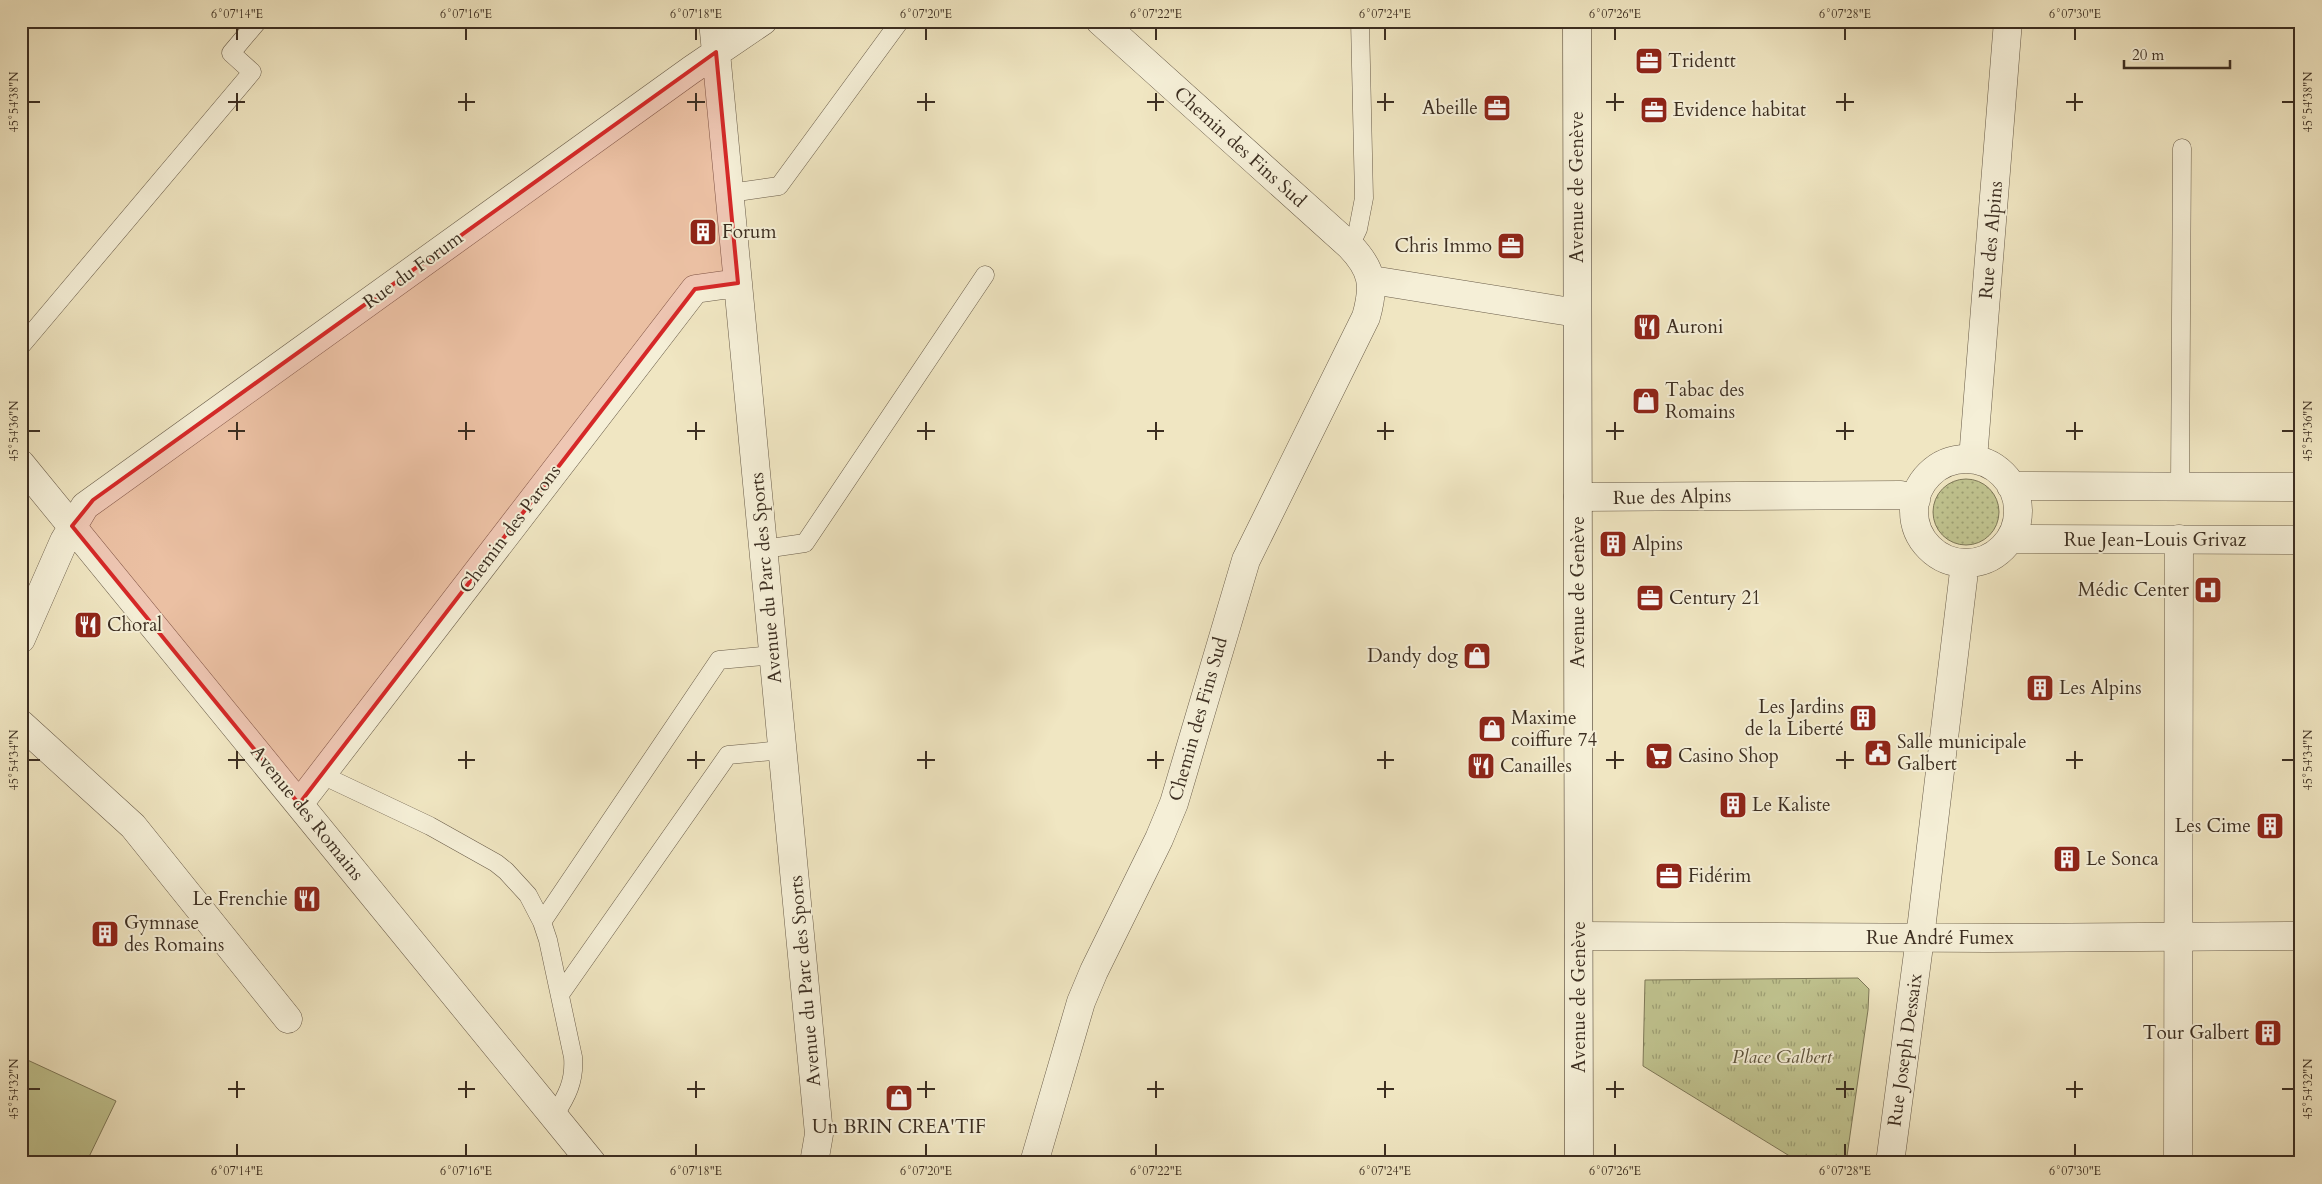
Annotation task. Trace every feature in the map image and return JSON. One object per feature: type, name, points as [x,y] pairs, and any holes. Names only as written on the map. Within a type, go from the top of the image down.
[{"type":"street","name":"Avenue du Parc des Sports","points":[[713,21],[819,1134],[814,1163]]},
{"type":"street","name":"Rue du Forum","points":[[21,639],[72,526],[85,506],[716,52],[762,21]]},
{"type":"street","name":"Chemin des Fins Sud","points":[[1034,1163],[1081,1002],[1094,971],[1159,839],[1174,803],[1246,560],[1366,317],[1370,304],[1372,280],[1362,259],[1350,246],[1100,21]]},
{"type":"street","name":"Avenue de Genève","points":[[1577,21],[1579,1163]]},
{"type":"street","name":"Rue des Alpins","points":[[1973,460],[2008,21]]},
{"type":"street","points":[[1372,280],[1577,312]]},
{"type":"street","name":"Chemin des Parons","points":[[299,804],[695,289],[738,283]]},
{"type":"street","points":[[1960,460],[1973,460],[1995,468],[2011,486],[2016,496],[2018,512],[2015,529],[2010,540],[1995,554],[1975,562],[1965,563],[1943,557],[1925,542],[1916,522],[1916,500],[1927,477],[1936,469],[1960,460]]},
{"type":"street","name":"Avenue des Romains","points":[[21,464],[592,1163]]},
{"type":"street","points":[[2011,486],[2301,487]]},
{"type":"street","name":"Rue des Alpins","points":[[1578,497],[1901,495],[1916,500]]},
{"type":"street","name":"Rue Jean-Louis Grivaz","points":[[2010,540],[2301,540]]},
{"type":"street","points":[[2178,1163],[2179,540]]},
{"type":"street","name":"Rue Joseph Dessaix","points":[[1890,1163],[1920,938],[1965,563]]},
{"type":"street","points":[[21,724],[133,826],[288,1019]]},
{"type":"street","name":"Rue André Fumex","points":[[1579,936],[1920,938],[2301,936]]},
{"type":"street","name":"Avenue du Parc des Sports","points":[[819,1134],[833,1163]]},
{"type":"lane","points":[[21,346],[252,72],[231,53],[258,21]]},
{"type":"lane","points":[[730,194],[779,186],[900,21]]},
{"type":"lane","points":[[1350,246],[1358,229],[1364,198],[1360,21]]},
{"type":"lane","points":[[2180,486],[2182,148]]},
{"type":"lane","points":[[764,549],[805,543],[985,275]]},
{"type":"lane","points":[[542,922],[719,660],[774,655]]},
{"type":"lane","points":[[561,993],[728,754],[783,750]]},
{"type":"lane","points":[[322,775],[430,826],[496,863],[528,895],[542,922],[561,993],[574,1073],[567,1096],[554,1116]]},
{"type":"highlighted area","points":[[716,52],[738,283],[695,289],[299,804],[72,526],[93,500]]},
{"type":"green space","points":[[1966,479],[1979,481],[1989,489],[1997,499],[1999,512],[1997,525],[1989,535],[1979,543],[1966,545],[1953,543],[1943,535],[1935,525],[1933,512],[1935,499],[1943,489],[1953,481]]},
{"type":"green space","name":"Place Galbert","points":[[1858,978],[1869,989],[1868,1010],[1846,1163],[1801,1163],[1643,1066],[1645,980]]},
{"type":"green space","points":[[21,1057],[116,1101],[86,1163],[21,1163]]},
{"type":"place","name":"Tridentt","points":[[1649,61]]},
{"type":"place","name":"Abeille","points":[[1497,108]]},
{"type":"place","name":"Evidence habitat","points":[[1654,110]]},
{"type":"place","name":"Forum","points":[[703,232]]},
{"type":"place","name":"Chris Immo","points":[[1511,246]]},
{"type":"place","name":"Auroni","points":[[1647,327]]},
{"type":"place","name":"Tabac des Romains","points":[[1646,401]]},
{"type":"place","name":"Alpins","points":[[1613,544]]},
{"type":"place","name":"Médic Center","points":[[2208,590]]},
{"type":"place","name":"Century 21","points":[[1650,598]]},
{"type":"place","name":"Choral","points":[[88,625]]},
{"type":"place","name":"Dandy dog","points":[[1477,656]]},
{"type":"place","name":"Les Alpins","points":[[2040,688]]},
{"type":"place","name":"Les Jardins de la Liberté","points":[[1863,718]]},
{"type":"place","name":"Maxime coiffure 74","points":[[1492,729]]},
{"type":"place","name":"Salle municipale Galbert","points":[[1878,753]]},
{"type":"place","name":"Casino Shop","points":[[1659,756]]},
{"type":"place","name":"Canailles","points":[[1481,766]]},
{"type":"place","name":"Le Kaliste","points":[[1733,805]]},
{"type":"place","name":"Les Cime","points":[[2270,826]]},
{"type":"place","name":"Le Sonca","points":[[2067,859]]},
{"type":"place","name":"Fidérim","points":[[1669,876]]},
{"type":"place","name":"Le Frenchie","points":[[307,899]]},
{"type":"place","name":"Gymnase des Romains","points":[[105,934]]},
{"type":"place","name":"Tour Galbert","points":[[2268,1033]]},
{"type":"place","name":"Un BRIN CREA'TIF","points":[[899,1098]]}]
